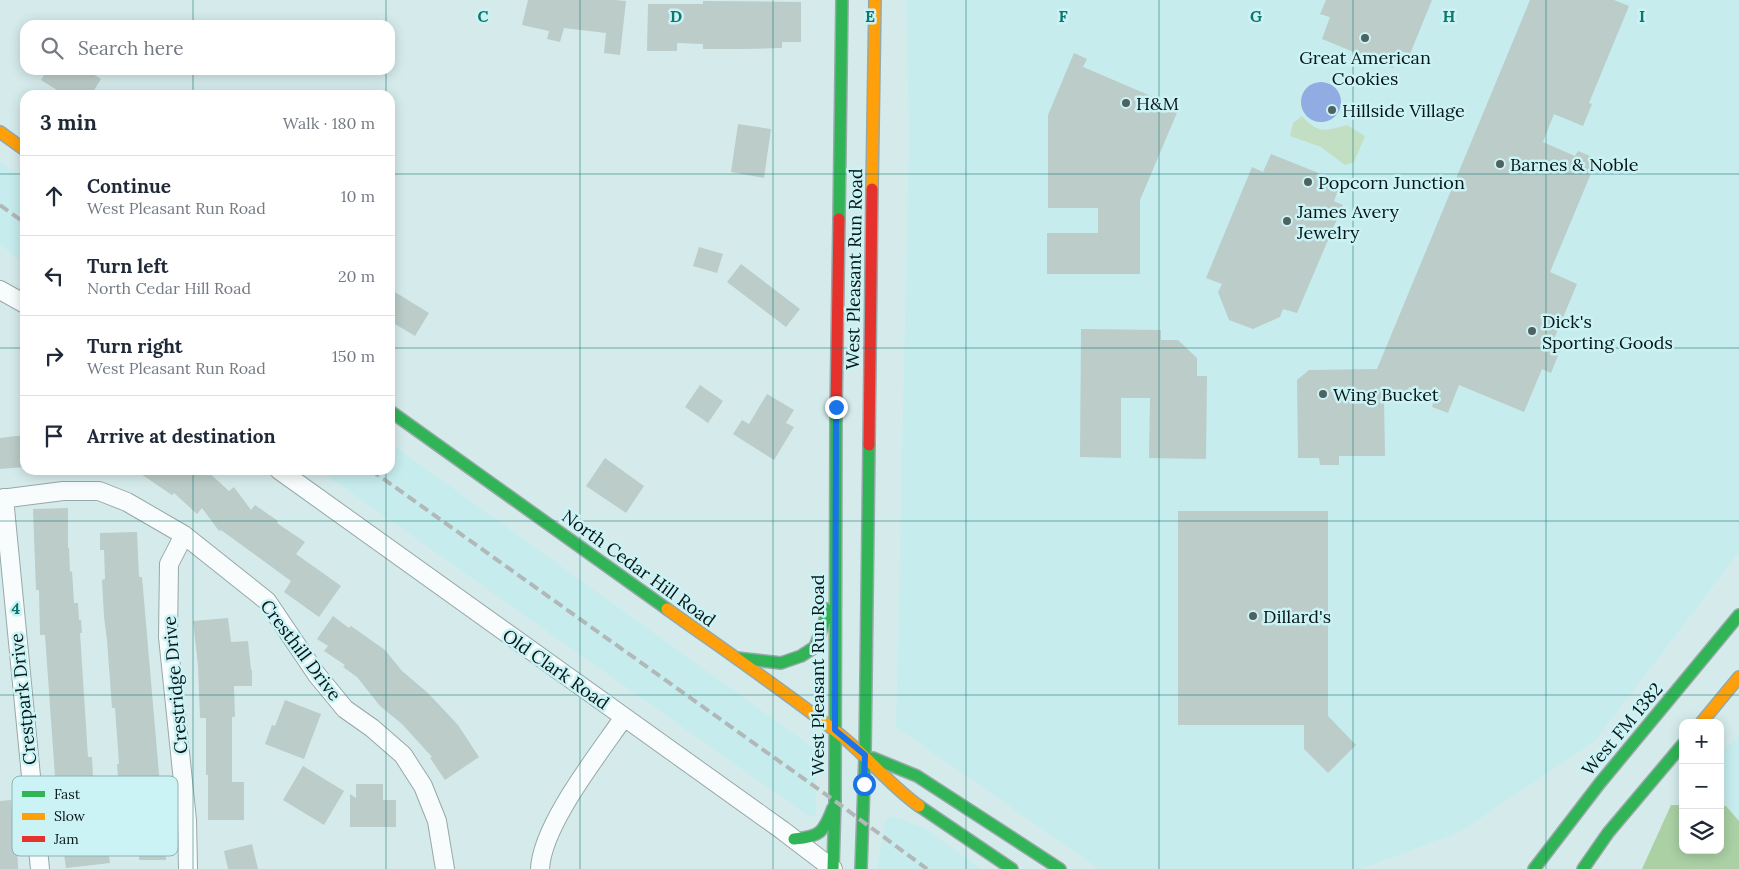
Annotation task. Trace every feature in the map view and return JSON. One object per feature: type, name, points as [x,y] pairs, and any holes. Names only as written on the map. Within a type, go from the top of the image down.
[{"type":"main road","name":"West Pleasant Run Road","points":[[833,869],[835,801],[834,487],[842,0]]},
{"type":"main road","name":"West Pleasant Run Road","points":[[861,869],[865,755],[875,0]]},
{"type":"main road","points":[[0,132],[20,146]]},
{"type":"main road","name":"North Cedar Hill Road","points":[[395,415],[835,730],[865,755],[904,795],[1012,869]]},
{"type":"main road","points":[[735,658],[781,663],[801,656],[815,647],[825,620],[834,487]]},
{"type":"main road","name":"West FM 1382","points":[[1534,869],[1600,783],[1737,622]]},
{"type":"main road","points":[[1704,719],[1739,677]]},
{"type":"main road","points":[[1583,869],[1608,833],[1679,749]]},
{"type":"main road","name":"North Cedar Hill Road","points":[[865,755],[917,776],[1060,869]]},
{"type":"main road","points":[[794,839],[815,837],[826,828],[835,801]]},
{"type":"street","points":[[0,290],[20,301]]},
{"type":"street","name":"Old Clark Road","points":[[286,475],[794,839],[833,869]]},
{"type":"street","name":"Cresthill Drive","points":[[2,499],[63,491],[99,491],[127,502],[184,535],[267,601],[316,675],[345,709],[372,728],[403,755],[423,786],[437,821],[445,869]]},
{"type":"street","name":"Crestpark Drive","points":[[2,499],[30,776]]},
{"type":"street","name":"Crestridge Drive","points":[[184,535],[169,564],[168,637],[188,820],[188,869]]},
{"type":"street","points":[[540,869],[546,844],[557,817],[624,717]]},
{"type":"street","name":"Crestpark Drive","points":[[39,856],[40,869]]},
{"type":"shaded area","name":"Hillside Village","points":[[906,0],[1739,0],[1739,552],[1595,741],[1460,832],[1361,869],[1099,869],[896,727],[909,137]]},
{"type":"shaded area","points":[[0,162],[20,176],[20,259],[0,245]]},
{"type":"shaded area","points":[[395,447],[815,749],[816,814],[811,818],[326,475],[395,475]]},
{"type":"shaded area","points":[[1739,735],[1739,820],[1726,806],[1724,793],[1724,749]]},
{"type":"shaded area","points":[[893,816],[926,829],[981,869],[877,869],[885,820]]},
{"type":"green space","points":[[1302,116],[1313,126],[1322,130],[1347,125],[1365,136],[1354,162],[1345,165],[1321,147],[1290,136],[1293,123]]},
{"type":"green space","points":[[1671,805],[1679,805],[1679,854],[1724,854],[1724,806],[1739,821],[1739,869],[1642,869]]},
{"type":"water","points":[[1321,82],[1335,88],[1341,102],[1335,116],[1321,122],[1307,116],[1301,102],[1307,88]]},
{"type":"building","points":[[528,0],[626,1],[620,55],[604,53],[606,33],[564,28],[560,42],[547,39],[549,31],[522,25]]},
{"type":"building","points":[[1326,0],[1432,0],[1410,54],[1400,51],[1393,68],[1322,39],[1330,17],[1320,14]]},
{"type":"building","points":[[1530,0],[1614,0],[1629,6],[1589,103],[1592,104],[1583,126],[1554,114],[1543,142],[1575,156],[1578,151],[1597,159],[1550,272],[1577,284],[1554,339],[1563,343],[1551,373],[1542,369],[1524,412],[1459,385],[1448,413],[1432,407],[1435,398],[1409,387],[1405,400],[1384,400],[1385,456],[1339,456],[1339,465],[1320,465],[1319,458],[1298,458],[1297,380],[1309,370],[1377,369]]},
{"type":"building","points":[[703,1],[801,2],[801,42],[782,42],[782,48],[742,49],[703,49],[703,44],[677,43],[677,51],[647,51],[648,4],[703,4]]},
{"type":"building","points":[[1074,53],[1087,59],[1083,67],[1179,108],[1140,200],[1140,274],[1047,274],[1047,233],[1098,233],[1098,208],[1048,208],[1048,115]]},
{"type":"building","points":[[44,75],[94,75],[101,79],[94,90],[57,90],[41,80]]},
{"type":"building","points":[[738,124],[771,129],[764,178],[731,172]]},
{"type":"building","points":[[1271,154],[1341,182],[1334,201],[1343,205],[1297,313],[1283,309],[1280,317],[1253,329],[1229,320],[1218,292],[1222,284],[1206,278],[1252,167],[1263,172]]},
{"type":"building","points":[[699,247],[723,254],[717,273],[693,266]]},
{"type":"building","points":[[741,264],[800,309],[786,327],[727,282]]},
{"type":"building","points":[[395,292],[429,313],[415,336],[395,324]]},
{"type":"building","points":[[1081,329],[1161,330],[1161,340],[1178,340],[1197,358],[1197,376],[1207,376],[1206,459],[1149,458],[1150,398],[1121,398],[1121,458],[1080,457]]},
{"type":"building","points":[[700,385],[723,401],[708,423],[685,407]]},
{"type":"building","points":[[767,394],[794,410],[786,423],[794,427],[774,460],[733,434],[742,420],[749,424]]},
{"type":"building","points":[[20,436],[20,467],[0,469],[0,438]]},
{"type":"building","points":[[605,458],[644,486],[626,513],[586,486]]},
{"type":"building","points":[[142,475],[211,475],[229,491],[234,487],[251,510],[255,505],[305,542],[296,554],[341,586],[319,617],[284,592],[291,581],[221,530],[219,531],[202,508],[197,514],[174,493],[172,495]]},
{"type":"building","points":[[68,508],[70,572],[72,571],[74,603],[78,603],[79,620],[81,620],[82,633],[80,633],[88,757],[92,757],[93,776],[55,776],[45,635],[40,635],[39,590],[36,590],[33,509]]},
{"type":"building","name":"Dillard's","points":[[1178,511],[1328,511],[1328,716],[1356,745],[1328,773],[1304,749],[1304,725],[1178,725]]},
{"type":"building","points":[[137,532],[139,577],[142,577],[159,776],[118,776],[117,764],[119,764],[115,708],[112,708],[104,617],[102,580],[105,579],[104,550],[100,550],[100,533]]},
{"type":"building","points":[[333,616],[385,650],[402,671],[428,693],[458,725],[479,757],[445,780],[430,758],[432,757],[402,724],[380,706],[357,677],[343,667],[345,665],[324,651],[328,646],[317,639]]},
{"type":"building","points":[[228,618],[231,642],[248,641],[252,670],[252,686],[234,686],[235,717],[232,717],[232,782],[244,782],[244,820],[208,820],[206,718],[200,718],[198,665],[193,621]]},
{"type":"building","points":[[285,700],[321,714],[304,759],[265,744],[272,725],[275,726]]},
{"type":"building","points":[[303,766],[344,791],[324,825],[283,800]]},
{"type":"building","points":[[356,784],[383,784],[383,800],[396,800],[396,827],[350,827],[350,794],[356,798]]},
{"type":"building","points":[[11,800],[12,856],[18,856],[18,869],[0,869],[0,801]]},
{"type":"building","points":[[252,844],[258,869],[228,869],[224,851]]},
{"type":"building","points":[[64,856],[109,856],[110,863],[66,868]]},
{"type":"building","points":[[139,856],[166,856],[166,860],[139,860]]},
{"type":"railway","points":[[0,205],[20,219]]},
{"type":"railway","points":[[378,475],[835,801],[927,869]]},
{"type":"traffic: fast","points":[[839,219],[842,0]]},
{"type":"traffic: fast","points":[[833,869],[835,801],[836,413]]},
{"type":"traffic: fast","points":[[395,415],[667,609]]},
{"type":"traffic: fast","points":[[861,869],[865,755],[869,445]]},
{"type":"traffic: fast","points":[[737,658],[781,663],[801,656],[815,647],[825,620],[826,609]]},
{"type":"traffic: fast","points":[[1534,869],[1600,783],[1739,615]]},
{"type":"traffic: fast","points":[[1583,869],[1608,833],[1679,749]]},
{"type":"traffic: fast","points":[[873,758],[917,776],[1060,869]]},
{"type":"traffic: fast","points":[[919,806],[1012,869]]},
{"type":"traffic: fast","points":[[794,839],[810,837],[820,832],[827,823],[833,808]]},
{"type":"traffic: slow","points":[[872,189],[875,0]]},
{"type":"traffic: slow","points":[[0,132],[20,146]]},
{"type":"traffic: slow","points":[[667,609],[834,730],[919,806]]},
{"type":"traffic: slow","points":[[1704,719],[1739,677]]},
{"type":"traffic: jam","points":[[869,445],[872,189]]},
{"type":"traffic: jam","points":[[836,413],[839,219]]},
{"type":"place","name":"Great American Cookies","points":[[1365,38]]},
{"type":"place","name":"H&M","points":[[1126,103]]},
{"type":"place","name":"Hillside Village","points":[[1332,110]]},
{"type":"place","name":"Barnes & Noble","points":[[1500,164]]},
{"type":"place","name":"Popcorn Junction","points":[[1308,182]]},
{"type":"place","name":"James Avery Jewelry","points":[[1287,221]]},
{"type":"place","name":"Dick's Sporting Goods","points":[[1532,331]]},
{"type":"place","name":"Wing Bucket","points":[[1323,394]]},
{"type":"place","name":"Dillard's","points":[[1253,616]]},
{"type":"route","points":[[836,407],[834,487],[835,730],[865,755],[864,784]]}]
